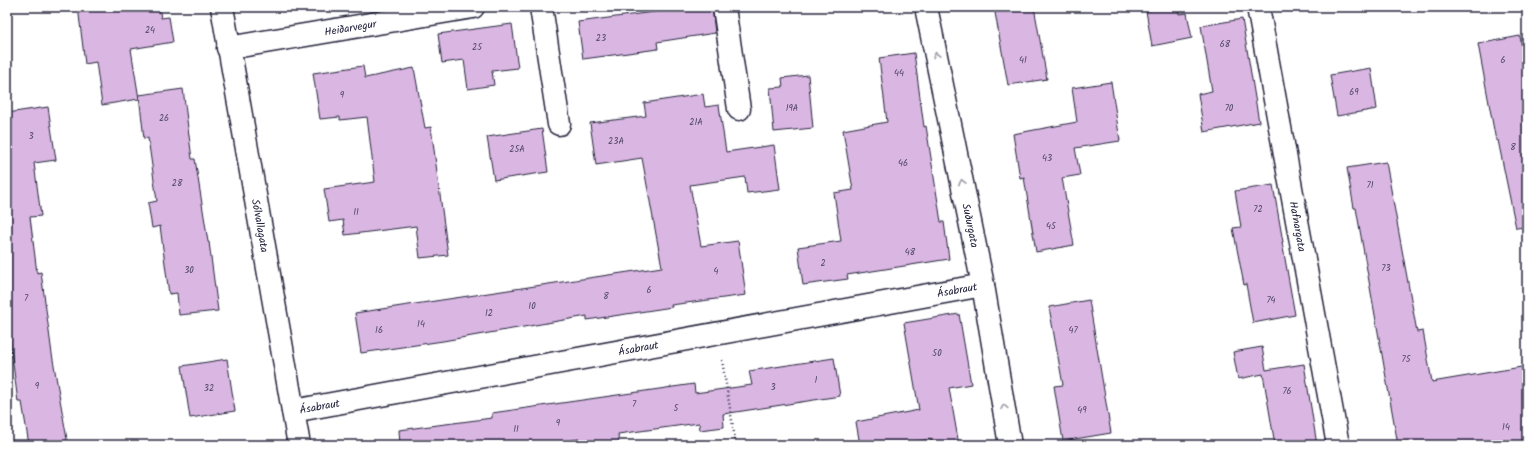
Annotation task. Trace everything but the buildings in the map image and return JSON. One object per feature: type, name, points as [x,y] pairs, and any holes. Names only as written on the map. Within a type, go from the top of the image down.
[{"type":"street","name":"Sólvallagata","points":[[222,7],[299,445]]},
{"type":"street","name":"Heiðarvegur","points":[[228,48],[473,7]]},
{"type":"street","points":[[541,7],[559,124]]},
{"type":"street","points":[[724,7],[739,109]]},
{"type":"street","name":"Suðurgata","points":[[926,7],[983,285],[1010,445]]},
{"type":"street","name":"Hafnargata","points":[[1258,7],[1338,445]]},
{"type":"street","name":"Ásabraut","points":[[294,411],[983,285]]},
{"type":"path","points":[[718,334],[736,445]]}]
